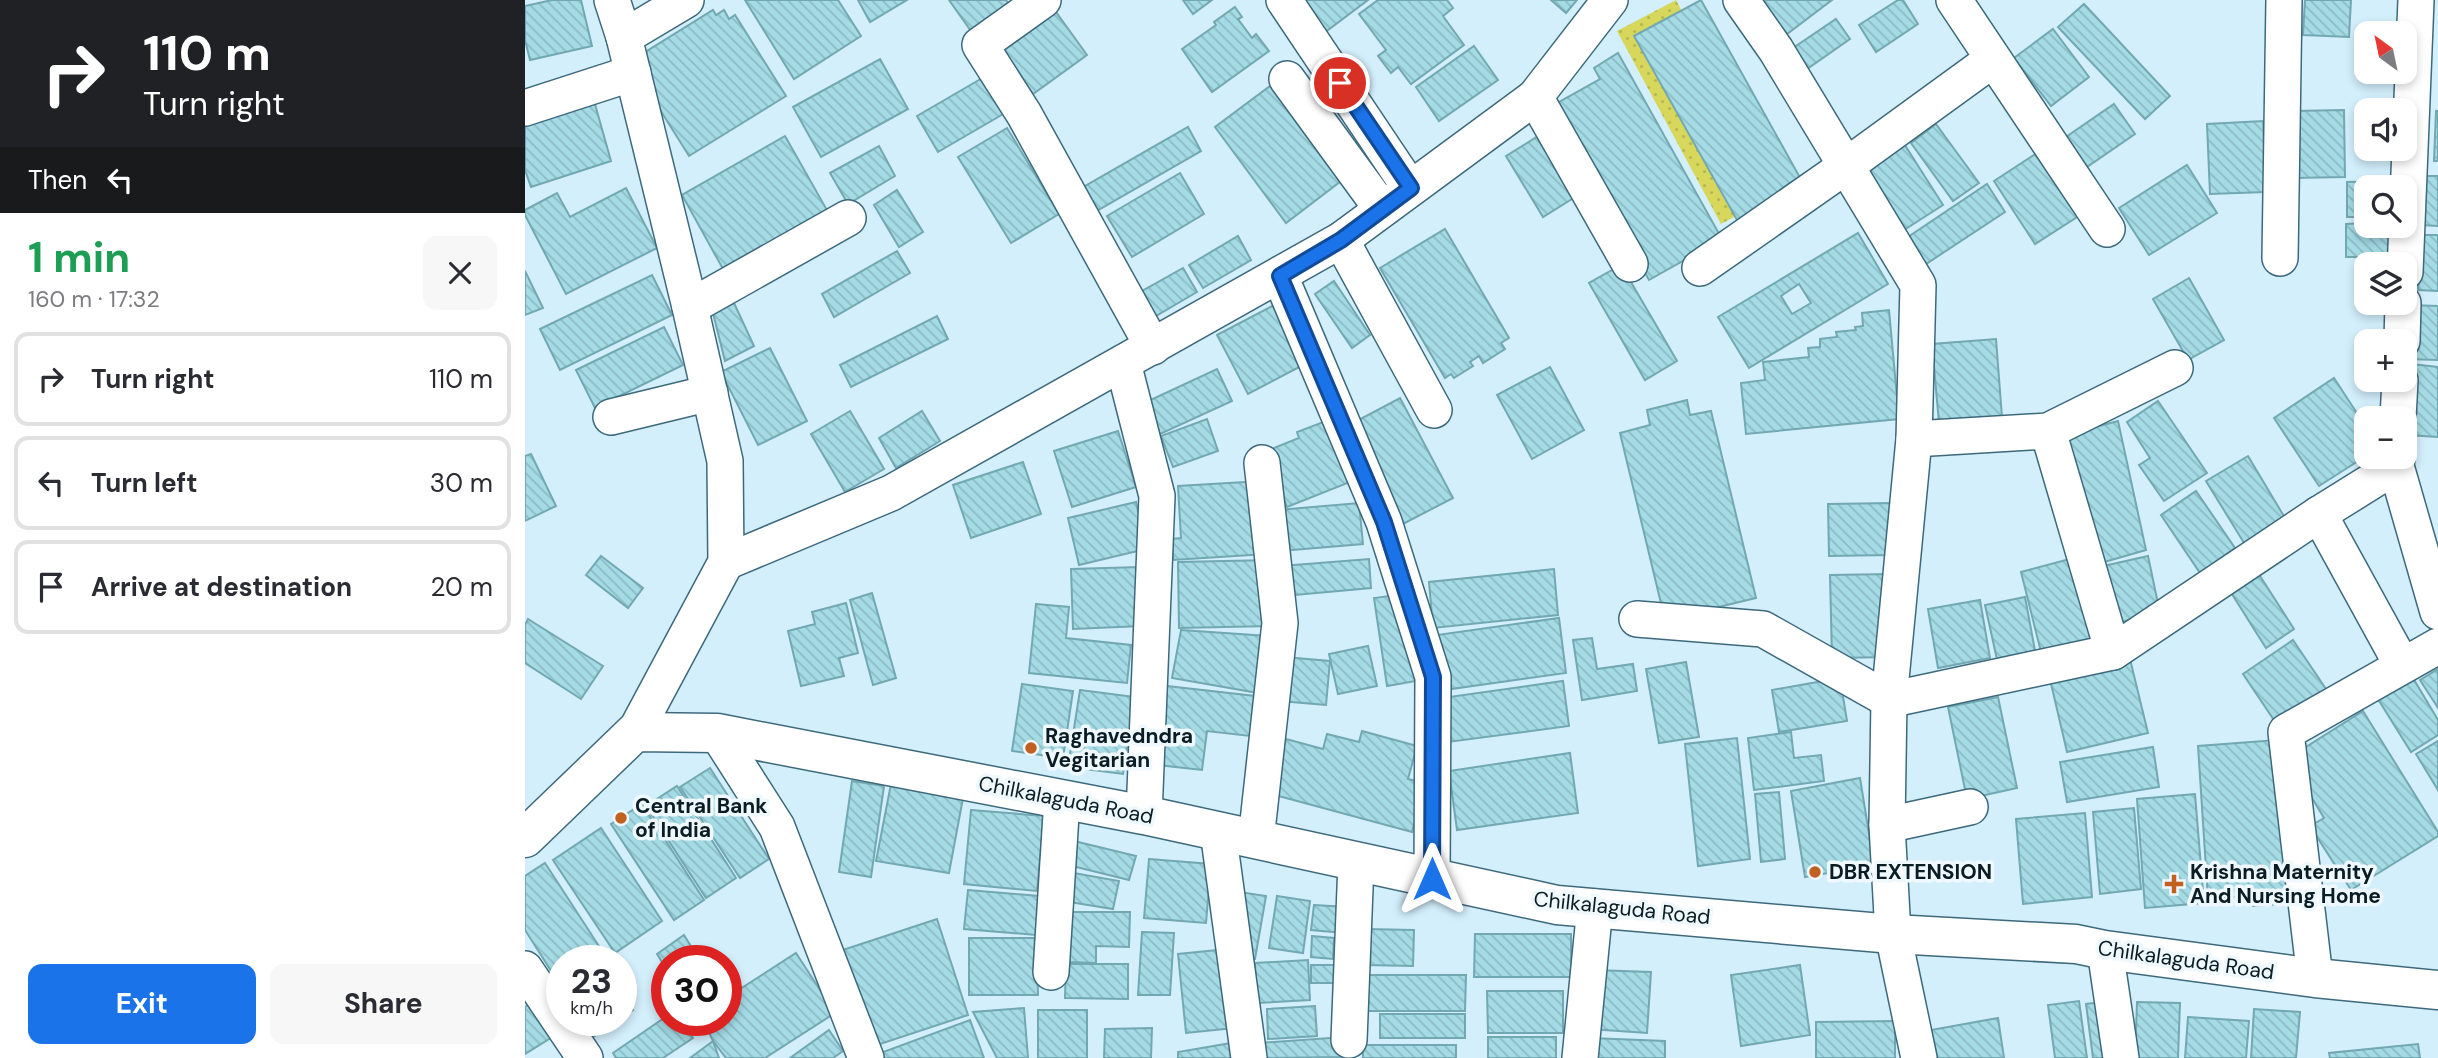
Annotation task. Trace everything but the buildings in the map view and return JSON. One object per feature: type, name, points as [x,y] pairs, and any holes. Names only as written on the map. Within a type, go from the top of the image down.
[{"type":"main road","name":"Chilkalaguda Road","points":[[635,732],[717,733],[1144,815],[1557,905],[1893,933],[2076,944],[2315,978],[2438,990]]},
{"type":"main road","points":[[525,838],[635,732]]},
{"type":"street","points":[[612,0],[633,73],[725,461],[726,562],[635,732]]},
{"type":"street","points":[[624,37],[685,0]]},
{"type":"street","points":[[1043,0],[980,44],[1024,114],[1153,346]]},
{"type":"street","points":[[1284,0],[1411,188]]},
{"type":"street","points":[[726,562],[891,493],[1341,240],[1535,97],[1610,0]]},
{"type":"street","points":[[1741,0],[1776,50],[1918,285],[1915,439],[1889,700],[1887,825],[1893,933],[1919,1058]]},
{"type":"street","points":[[1954,0],[2107,229]]},
{"type":"street","points":[[2280,258],[2284,0]]},
{"type":"street","points":[[2406,252],[2416,0]]},
{"type":"street","points":[[1700,268],[1992,60]]},
{"type":"street","points":[[525,108],[633,73]]},
{"type":"street","points":[[1287,79],[1381,209]]},
{"type":"street","points":[[1535,97],[1630,264]]},
{"type":"street","points":[[690,307],[848,218]]},
{"type":"street","points":[[1341,240],[1434,410]]},
{"type":"street","points":[[1280,276],[1384,522],[1433,677],[1432,879]]},
{"type":"street","points":[[1123,363],[1157,496],[1144,815]]},
{"type":"street","points":[[1915,439],[2048,430],[2175,368]]},
{"type":"street","points":[[611,416],[710,393]]},
{"type":"street","points":[[2048,430],[2113,652]]},
{"type":"street","points":[[1256,840],[1280,623],[1262,463]]},
{"type":"street","points":[[1637,619],[1763,629],[1889,700],[2113,652],[2385,469]]},
{"type":"street","points":[[2399,469],[2438,612]]},
{"type":"street","points":[[2319,514],[2402,665]]},
{"type":"street","points":[[2315,978],[2286,732],[2438,646]]},
{"type":"street","points":[[717,733],[777,827],[866,1058]]},
{"type":"street","points":[[1051,972],[1062,799]]},
{"type":"street","points":[[1887,825],[1970,807]]},
{"type":"street","points":[[1218,831],[1249,1058]]},
{"type":"street","points":[[1349,1040],[1356,863]]},
{"type":"street","points":[[1580,1058],[1595,907]]},
{"type":"street","points":[[2105,950],[2121,1058]]},
{"type":"street","points":[[525,969],[585,1058]]},
{"type":"shaded area","points":[[1676,0],[1779,193],[1721,224],[1617,31]]},
{"type":"place","name":"Raghavedndra Vegitarian","points":[[1031,748]]},
{"type":"place","name":"Central Bank of India","points":[[621,818]]},
{"type":"place","name":"DBR EXTENSION","points":[[1815,872]]},
{"type":"place","name":"Krishna Maternity And Nursing Home","points":[[2174,884]]},
{"type":"route","points":[[1340,83],[1411,188],[1341,240],[1280,276],[1384,522],[1433,677],[1432,879]]}]
